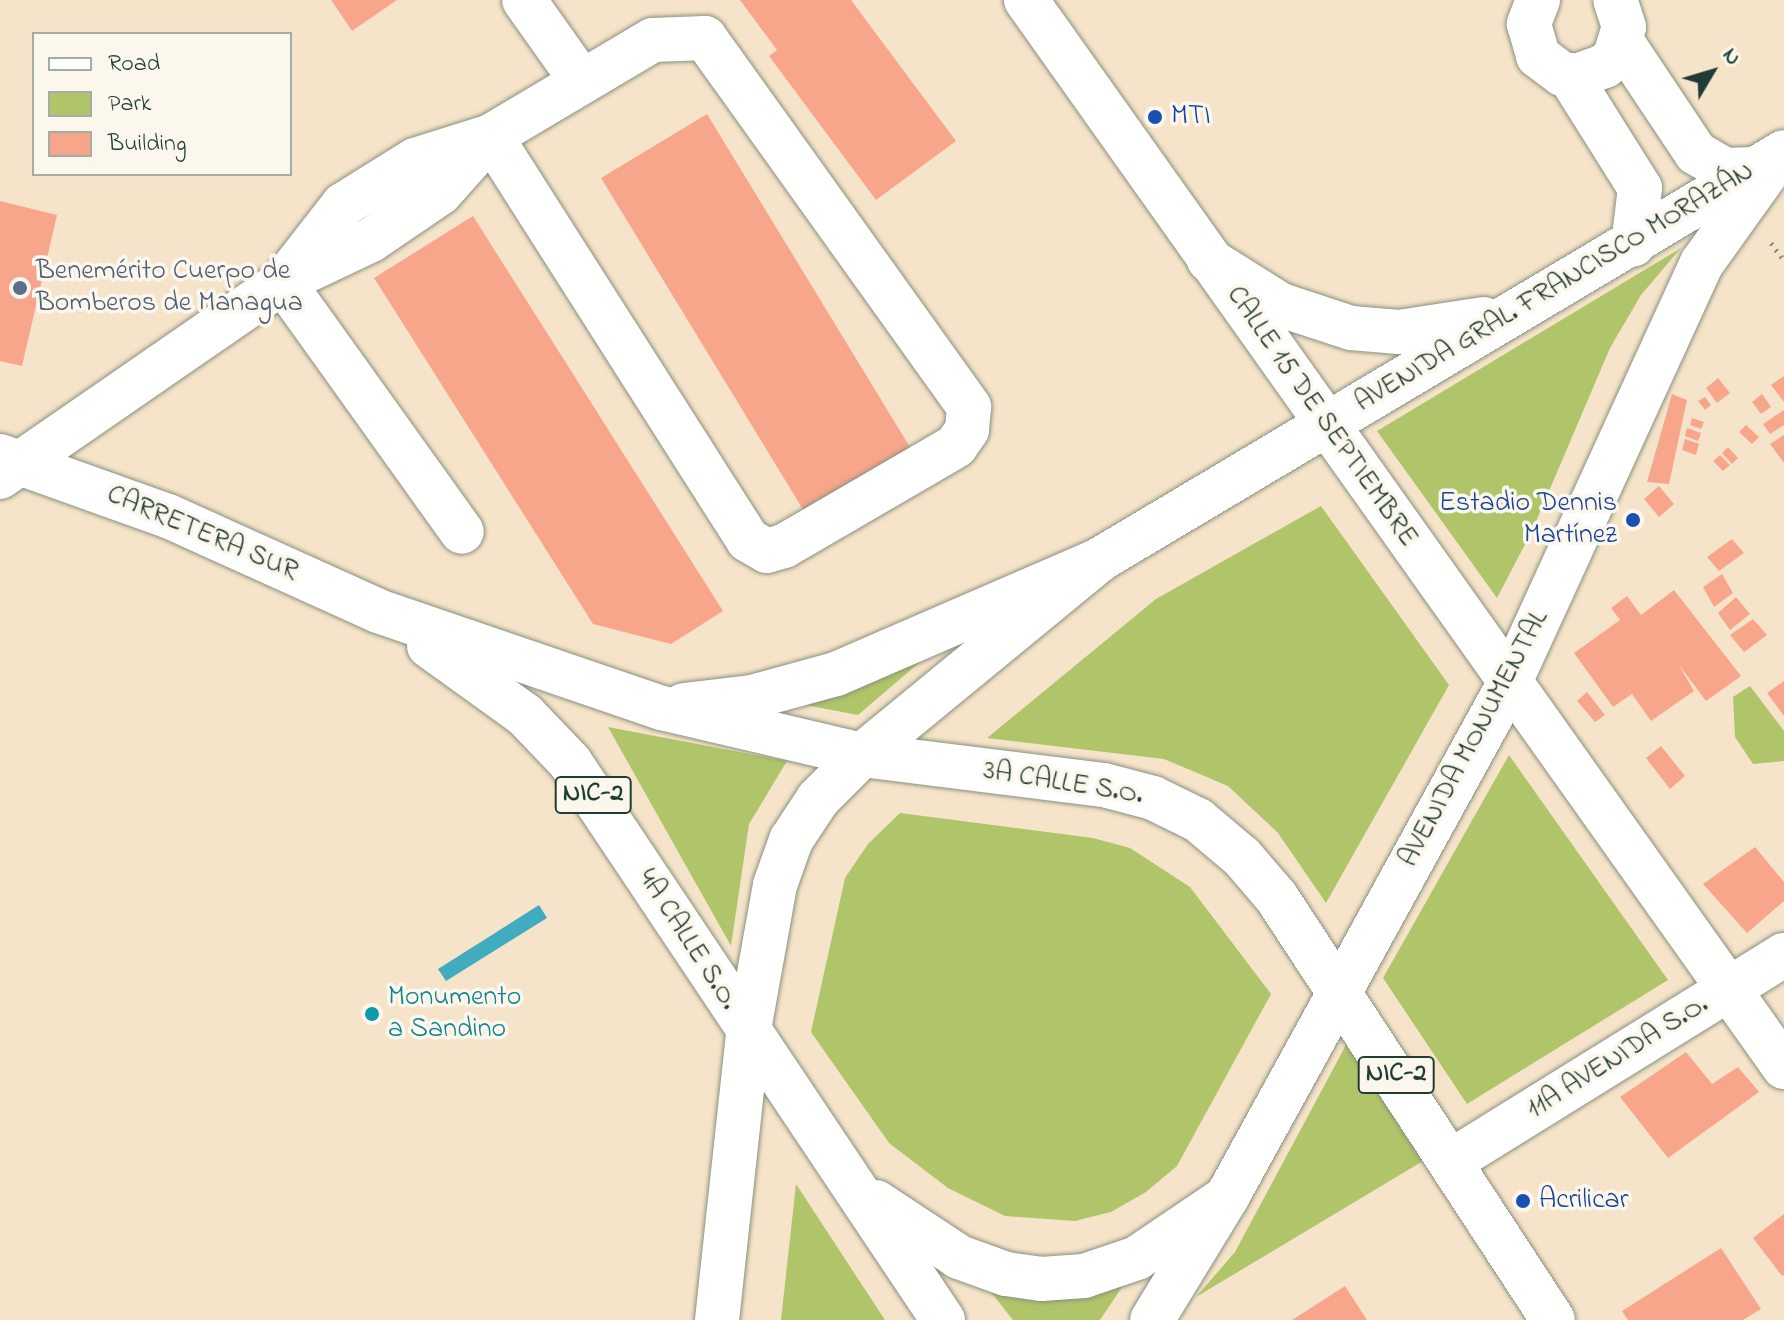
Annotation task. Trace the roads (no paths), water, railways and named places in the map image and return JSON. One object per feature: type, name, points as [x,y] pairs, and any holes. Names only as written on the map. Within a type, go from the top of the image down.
[{"type":"main road","points":[[524,0],[580,79]]},
{"type":"main road","name":"CALLE 15 DE SEPTIEMBRE","points":[[1026,0],[1784,1067]]},
{"type":"main road","points":[[1538,0],[1529,24],[1530,41],[1548,66],[1569,75],[1640,188],[1633,245]]},
{"type":"main road","points":[[1569,75],[1605,66],[1619,12]]},
{"type":"main road","points":[[1619,12],[1696,153],[1725,170],[1774,158]]},
{"type":"main road","points":[[8,465],[283,282],[343,205],[415,160],[491,136],[580,79],[653,40],[705,38],[969,407],[967,430],[956,446],[784,546],[767,551],[748,540],[491,136]]},
{"type":"main road","name":"AVENIDA GRAL. FRANCISCO MORAZÁN","points":[[1327,425],[1774,158]]},
{"type":"main road","name":"AVENIDA MONUMENTAL","points":[[1152,1320],[1227,1197],[1510,682],[1680,305],[1726,224],[1774,158]]},
{"type":"main road","points":[[1209,260],[1281,305],[1364,330],[1428,330],[1532,303]]},
{"type":"main road","points":[[283,282],[462,532]]},
{"type":"main road","points":[[662,708],[752,697],[836,674],[1099,560],[1327,425]]},
{"type":"main road","name":"CARRETERA SUR","points":[[8,465],[168,516],[378,611]]},
{"type":"main road","points":[[717,1320],[748,1035],[781,861],[811,808],[862,755],[1099,560]]},
{"type":"main road","name":"3A CALLE S.O.","points":[[378,611],[662,708],[862,755],[1104,785],[1172,806],[1217,835],[1261,878],[1453,1160],[1553,1320]]},
{"type":"main road","name":"4A CALLE S.O.","points":[[378,611],[525,715],[570,762],[748,1035],[943,1320]]},
{"type":"main road","name":"11A AVENIDA S.O.","points":[[1453,1160],[1784,955]]},
{"type":"main road","points":[[847,1177],[918,1235],[959,1257],[1006,1274],[1041,1279],[1084,1276],[1137,1258],[1227,1197]]},
{"type":"water","points":[[539,905],[547,918],[446,981],[438,969]]},
{"type":"place","name":"MTI","points":[[1155,117]]},
{"type":"place","name":"Benemérito Cuerpo de Bomberos de Managua","points":[[20,288]]},
{"type":"place","name":"Estadio Dennis Martínez","points":[[1633,520]]},
{"type":"place","name":"Monumento a Sandino","points":[[372,1014]]},
{"type":"place","name":"Acrilicar","points":[[1523,1201]]}]
